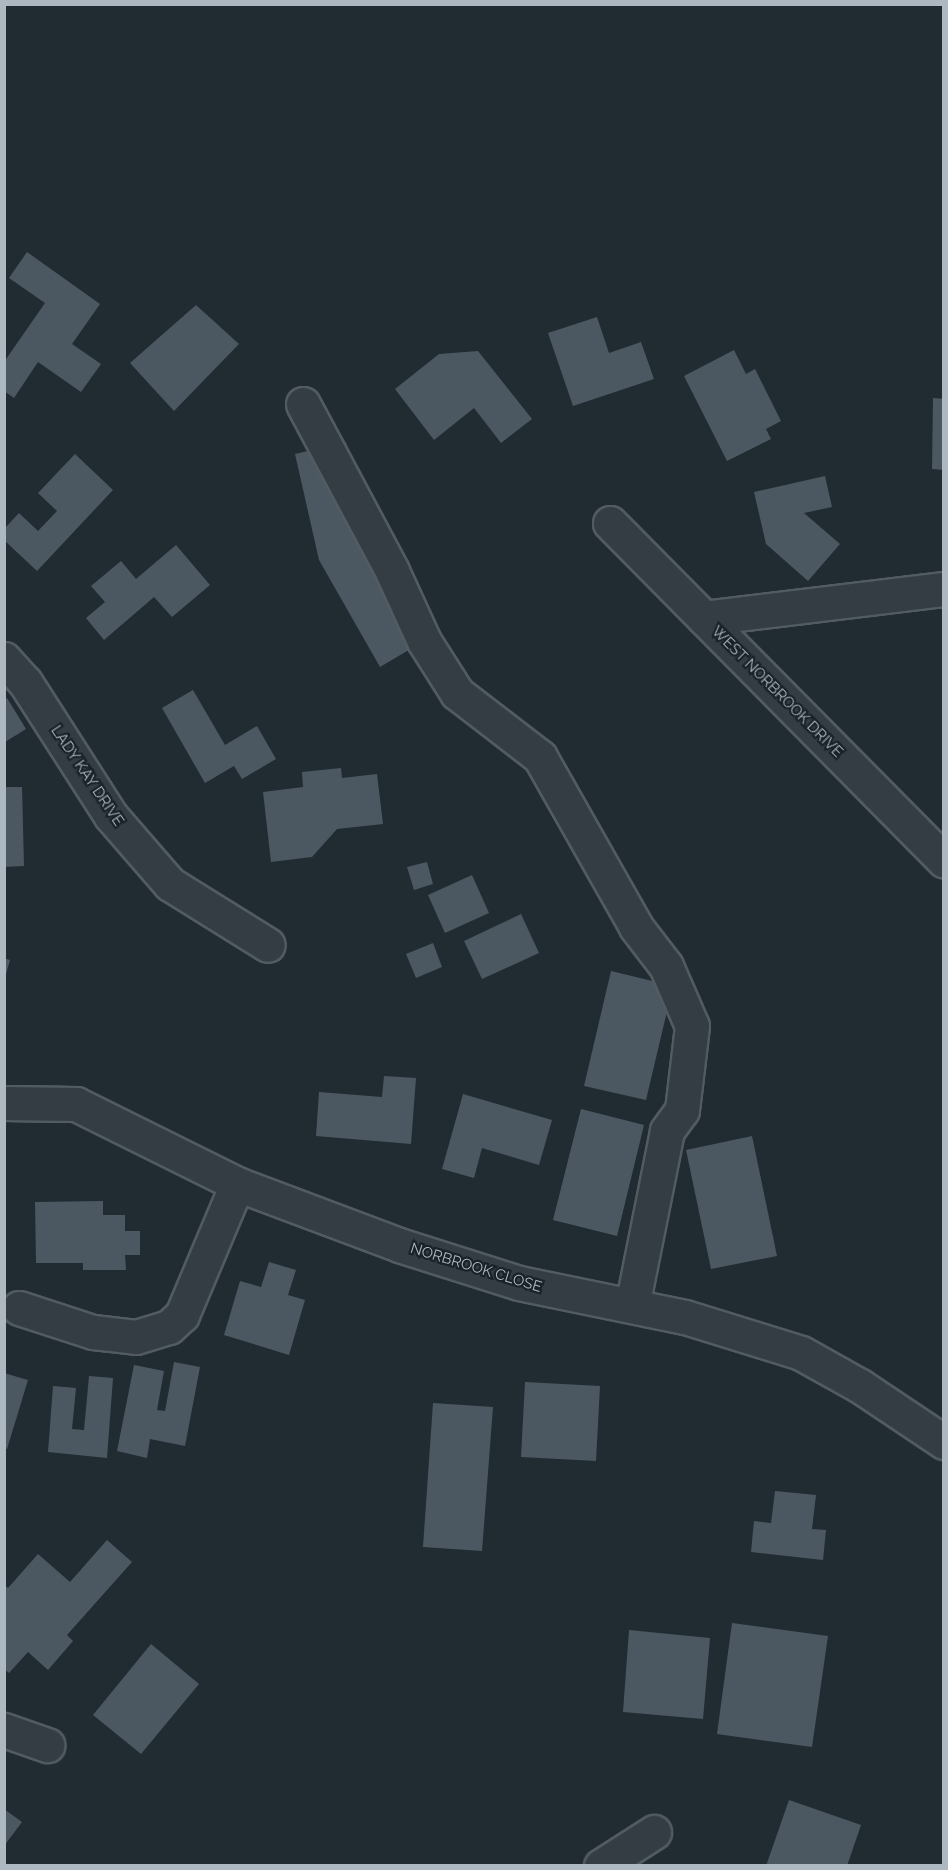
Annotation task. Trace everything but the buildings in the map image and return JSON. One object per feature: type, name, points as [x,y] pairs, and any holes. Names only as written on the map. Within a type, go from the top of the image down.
[{"type":"street","points":[[303,404],[392,571],[424,641],[457,693],[540,757],[636,927],[666,966],[692,1026],[684,1099],[667,1131],[632,1306]]},
{"type":"street","points":[[610,523],[704,618]]},
{"type":"street","name":"WEST NORBROOK DRIVE","points":[[704,618],[944,589]]},
{"type":"street","name":"WEST NORBROOK DRIVE","points":[[704,618],[944,861]]},
{"type":"street","name":"LADY KAY DRIVE","points":[[4,659],[25,682],[111,816],[170,884],[268,945]]},
{"type":"street","name":"NORBROOK CLOSE","points":[[4,1103],[76,1104],[237,1184],[399,1245],[519,1284],[685,1317],[801,1353],[860,1386],[944,1442]]},
{"type":"street","points":[[19,1308],[93,1332],[136,1337],[168,1327],[182,1314],[237,1184]]},
{"type":"street","points":[[4,1730],[47,1745]]},
{"type":"street","points":[[601,1866],[654,1832]]}]
